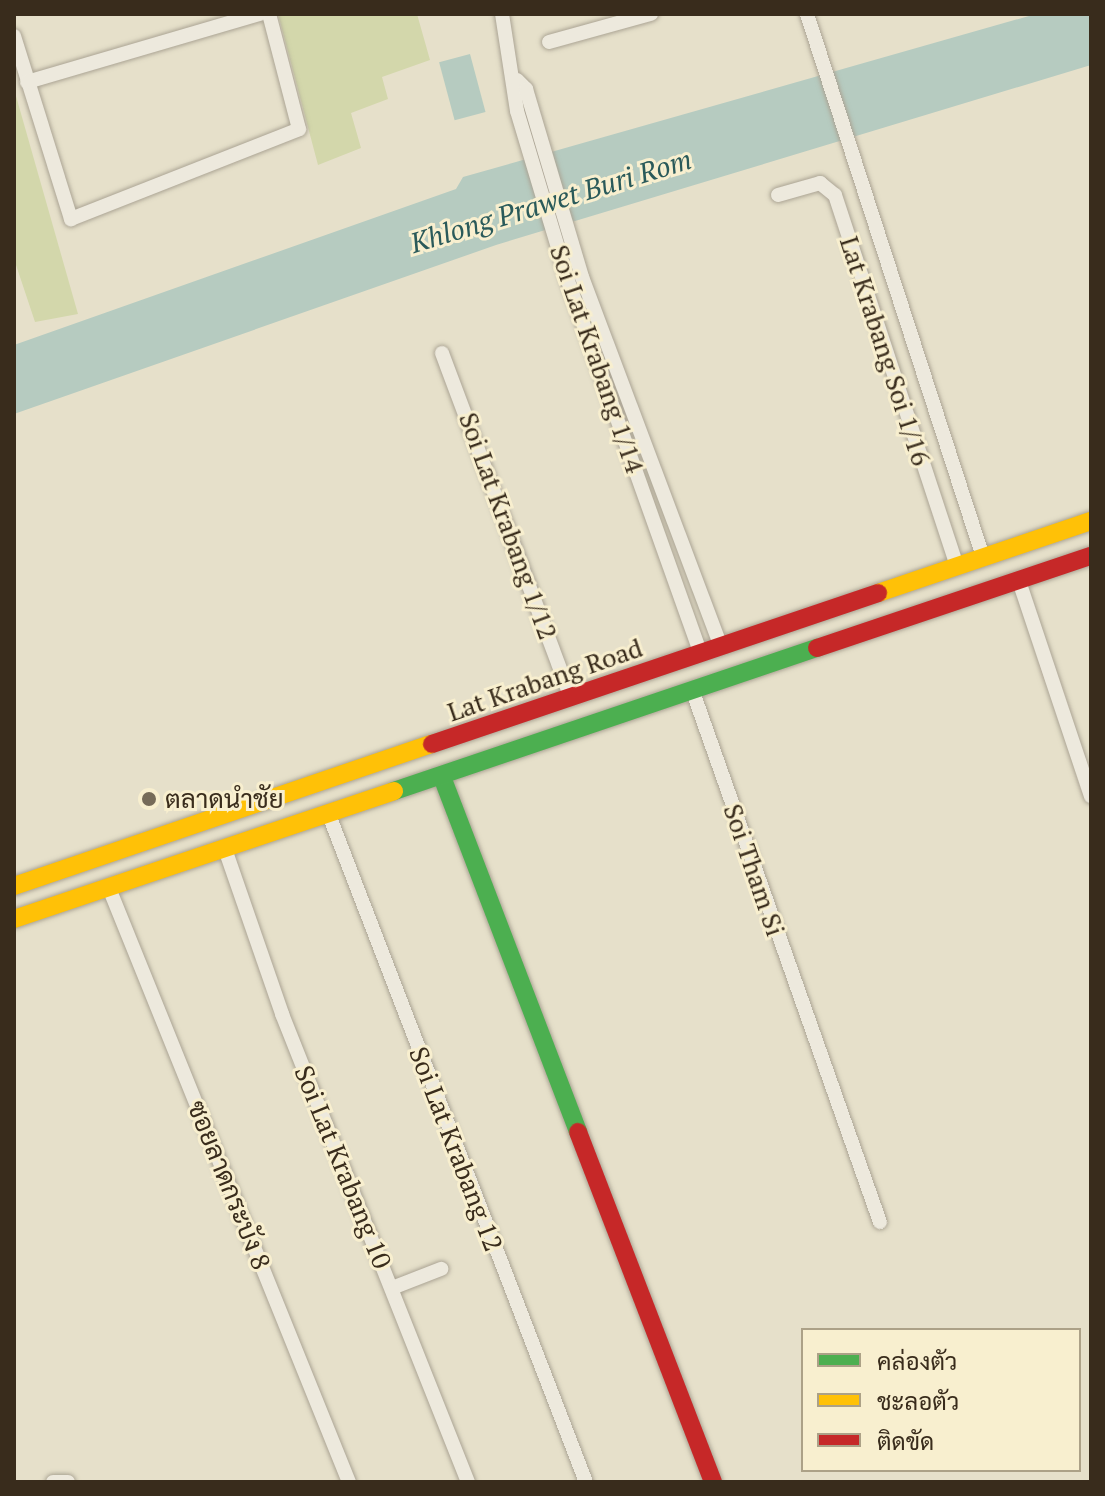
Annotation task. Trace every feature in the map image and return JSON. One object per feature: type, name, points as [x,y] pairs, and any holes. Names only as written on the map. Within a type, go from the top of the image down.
[{"type":"main road","name":"Lat Krabang Road","points":[[14,886],[1091,521]]},
{"type":"main road","points":[[14,919],[713,686],[1091,556]]},
{"type":"main road","points":[[721,647],[733,679]]},
{"type":"main road","points":[[701,654],[713,686]]},
{"type":"main road","points":[[442,777],[713,1482]]},
{"type":"street","points":[[27,82],[260,14]]},
{"type":"street","points":[[14,36],[71,219],[299,129],[269,14]]},
{"type":"street","points":[[502,14],[524,109],[575,279],[602,329],[721,647]]},
{"type":"street","points":[[549,42],[651,14]]},
{"type":"street","points":[[807,18],[983,557]]},
{"type":"street","name":"Lat Krabang Soi 1/16","points":[[778,195],[820,183],[835,195],[957,566]]},
{"type":"street","name":"Soi Lat Krabang 1/14","points":[[575,279],[586,334],[701,654]]},
{"type":"street","points":[[586,334],[602,329]]},
{"type":"street","name":"Soi Lat Krabang 1/12","points":[[442,353],[571,698]]},
{"type":"street","points":[[640,487],[659,480]]},
{"type":"street","points":[[1019,581],[1091,796]]},
{"type":"street","name":"Soi Tham Si","points":[[693,692],[814,1048],[880,1222]]},
{"type":"street","name":"Soi Lat Krabang 12","points":[[329,815],[586,1482]]},
{"type":"street","name":"Soi Lat Krabang 10","points":[[225,849],[468,1482]]},
{"type":"street","name":"ซอยลาดกระบัง 8","points":[[109,888],[349,1482]]},
{"type":"street","points":[[392,1288],[441,1269]]},
{"type":"street","points":[[53,1482],[68,1482]]},
{"type":"green space","points":[[278,14],[417,14],[430,60],[382,77],[388,99],[351,113],[361,148],[318,165]]},
{"type":"green space","points":[[14,89],[78,314],[35,322],[14,259]]},
{"type":"water","name":"Khlong Prawet Buri Rom","points":[[1036,14],[1091,14],[1091,65],[496,245],[14,414],[14,345],[456,189],[463,177]]},
{"type":"water","points":[[470,54],[486,112],[455,120],[439,62]]},
{"type":"traffic: fast","points":[[394,791],[817,648]]},
{"type":"traffic: fast","points":[[442,777],[578,1132]]},
{"type":"traffic: slow","points":[[878,593],[1091,521]]},
{"type":"traffic: slow","points":[[14,886],[432,744]]},
{"type":"traffic: slow","points":[[14,919],[394,791]]},
{"type":"traffic: jam","points":[[817,648],[1091,556]]},
{"type":"traffic: jam","points":[[432,744],[878,593]]},
{"type":"traffic: jam","points":[[578,1132],[713,1482]]},
{"type":"place","name":"ตลาดนำชัย","points":[[149,799]]}]
